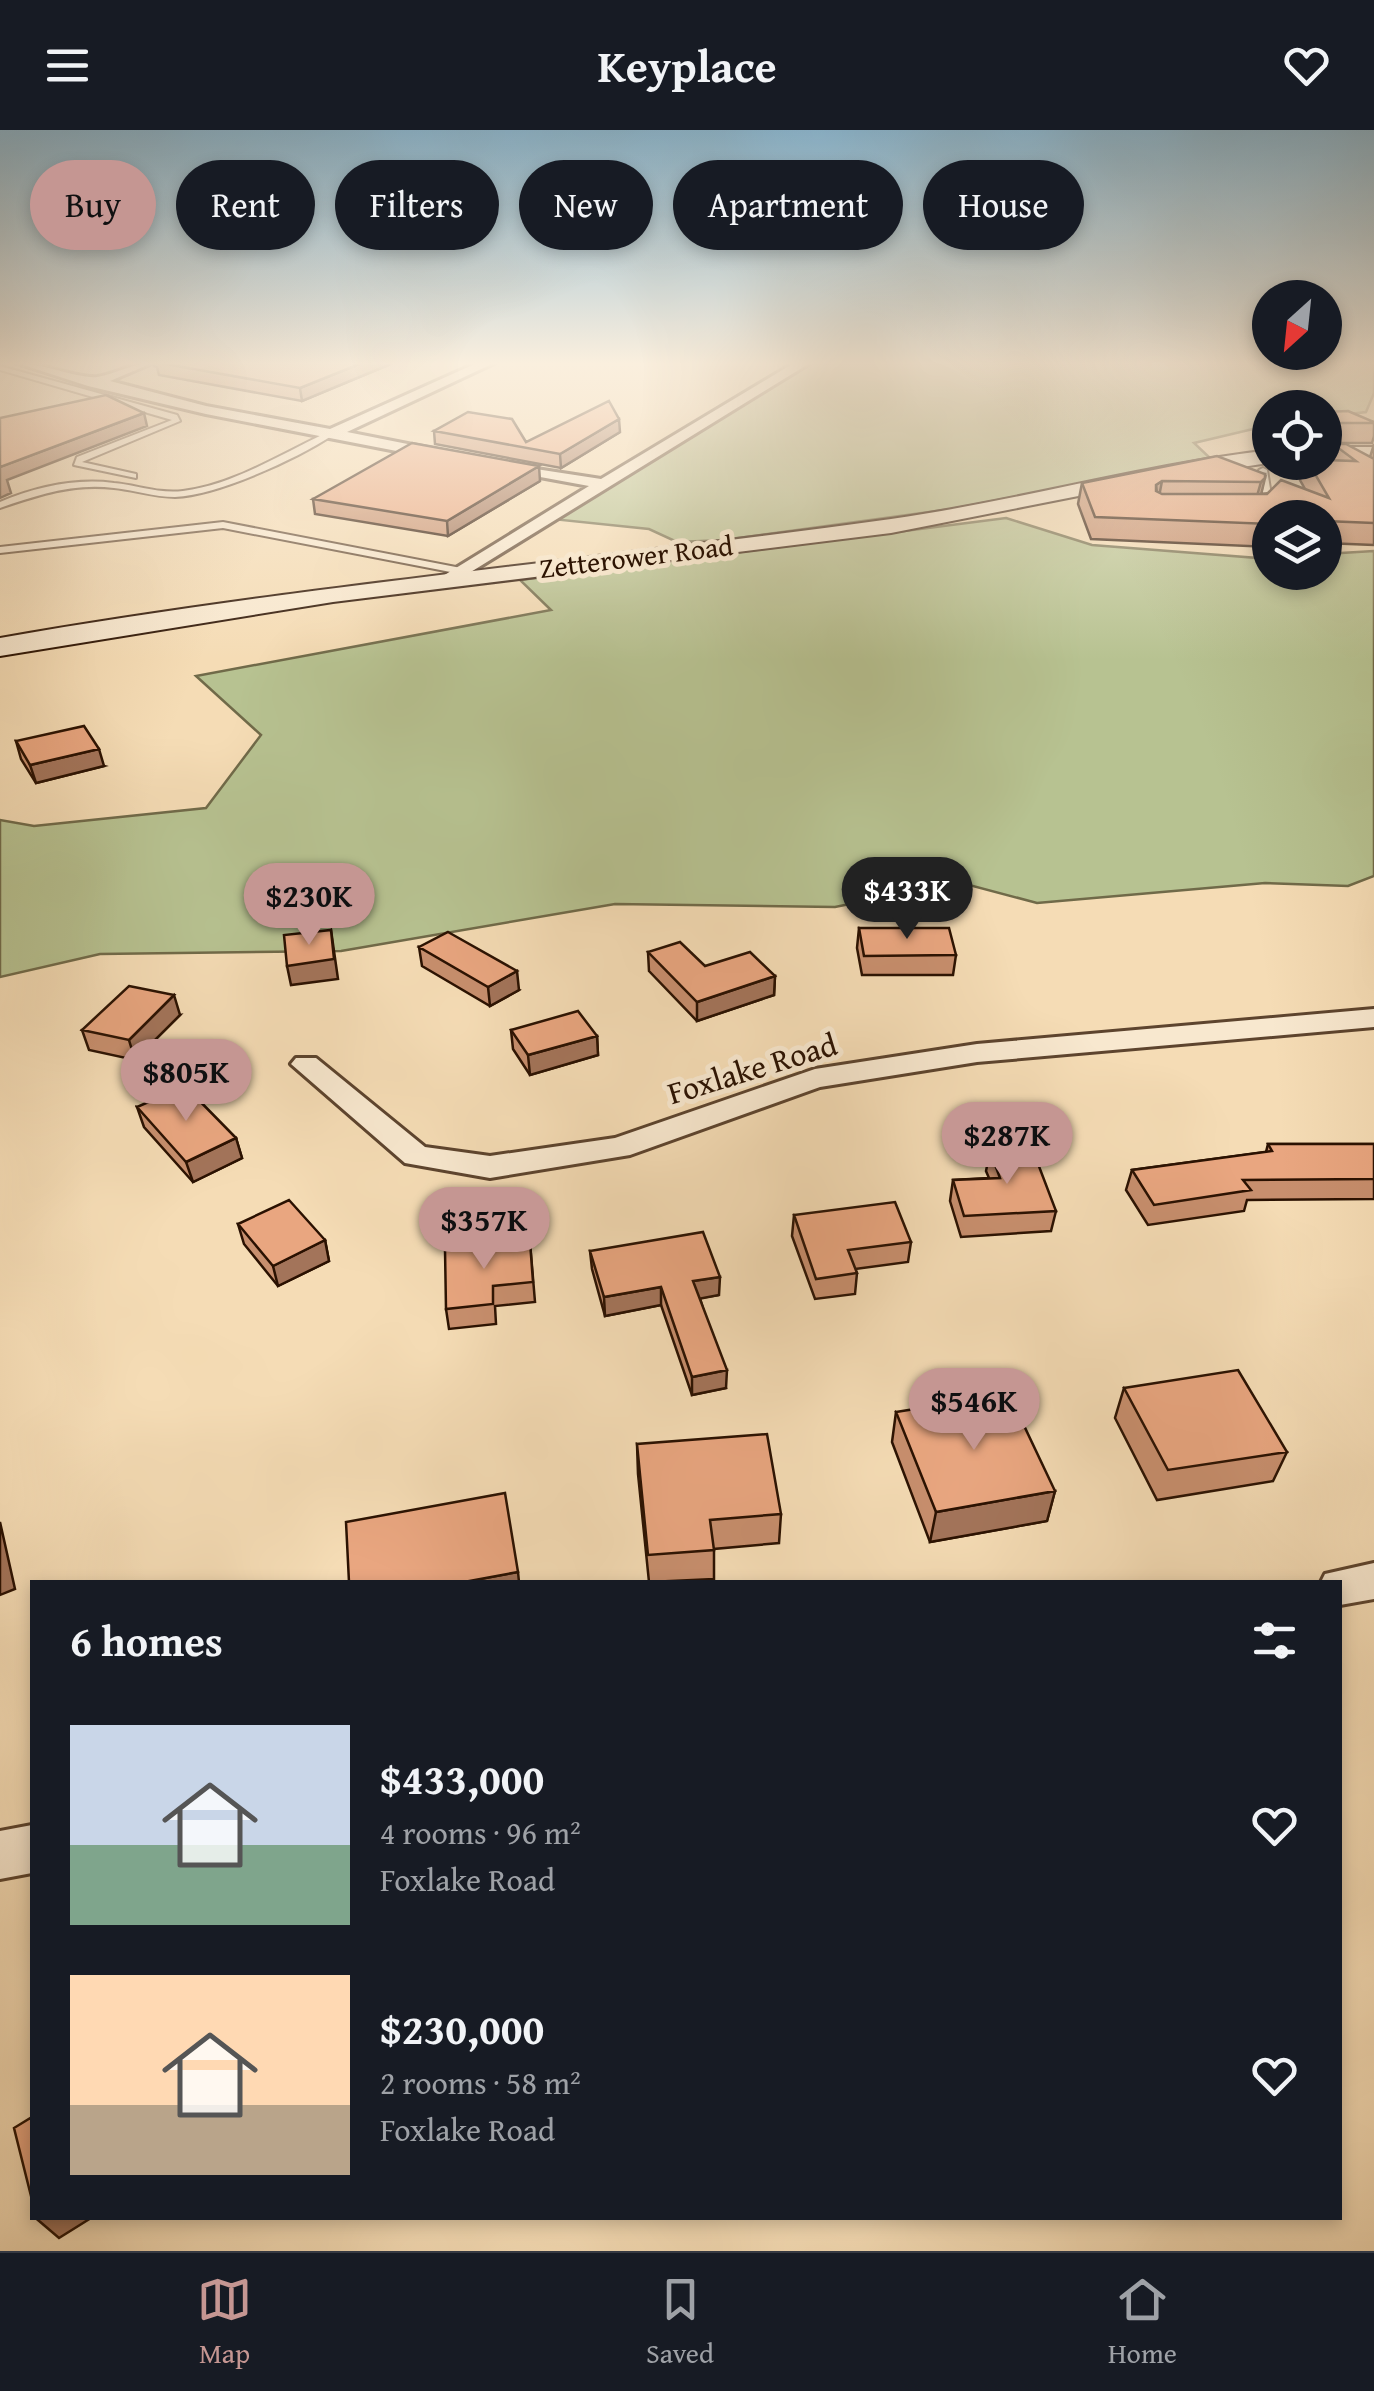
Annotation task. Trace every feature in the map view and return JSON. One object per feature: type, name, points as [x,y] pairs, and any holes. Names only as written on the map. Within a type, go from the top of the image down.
[{"type":"street","points":[[478,462],[600,484]]},
{"type":"street","points":[[454,575],[637,462]]},
{"type":"street","name":"Zetterower Road","points":[[0,646],[454,575],[928,521],[1227,462]]},
{"type":"street","name":"Foxlake Road","points":[[306,1064],[416,1156],[490,1167],[619,1148],[814,1078],[977,1053],[1374,1018]]},
{"type":"street","points":[[1342,1588],[1374,1581]]},
{"type":"street","points":[[0,1855],[30,1848]]},
{"type":"lane","points":[[78,462],[133,476],[112,485]]},
{"type":"lane","points":[[0,504],[64,485],[112,485],[185,494],[210,488],[268,462]]},
{"type":"lane","points":[[1246,511],[1266,506],[1268,480]]},
{"type":"lane","points":[[0,550],[223,524],[454,575]]},
{"type":"green space","points":[[646,462],[1196,462],[951,509],[724,540],[677,542],[649,529],[552,519]]},
{"type":"green space","points":[[1006,518],[1092,545],[1252,558],[1252,590],[1342,590],[1342,553],[1374,551],[1374,876],[1348,886],[1265,883],[1037,903],[958,882],[835,907],[615,904],[341,951],[100,954],[0,977],[0,820],[34,826],[206,808],[261,735],[196,676],[551,610],[520,580]]},
{"type":"building","points":[[378,462],[517,462],[539,466],[447,521],[313,499]]},
{"type":"building","points":[[1187,462],[1233,462],[1252,469],[1252,480],[1263,480],[1162,481],[1156,485],[1156,491],[1267,494],[1281,480],[1329,498],[1318,480],[1342,480],[1342,462],[1374,462],[1374,523],[1342,522],[1342,500],[1252,500],[1252,523],[1095,517],[1082,483]]},
{"type":"building","points":[[84,726],[99,749],[30,765],[16,741]]},
{"type":"building","points":[[859,928],[949,928],[956,955],[864,956]]},
{"type":"building","points":[[331,930],[334,959],[287,966],[284,935]]},
{"type":"building","points":[[448,932],[517,971],[488,987],[419,947]]},
{"type":"building","points":[[680,942],[705,966],[750,952],[775,976],[697,1002],[648,952]]},
{"type":"building","points":[[129,986],[174,995],[129,1040],[82,1030]]},
{"type":"building","points":[[578,1011],[597,1036],[528,1055],[511,1030]]},
{"type":"building","points":[[185,1086],[236,1138],[186,1162],[137,1107]]},
{"type":"building","points":[[1268,1144],[1374,1144],[1374,1179],[1243,1180],[1251,1190],[1154,1205],[1132,1170],[1272,1151]]},
{"type":"building","points":[[1032,1148],[1056,1211],[964,1216],[953,1180],[1000,1178],[990,1151]]},
{"type":"building","points":[[289,1200],[325,1240],[273,1266],[238,1224]]},
{"type":"building","points":[[895,1202],[911,1242],[848,1250],[857,1273],[816,1279],[794,1215]]},
{"type":"building","points":[[703,1232],[720,1277],[693,1281],[727,1370],[692,1377],[661,1287],[604,1297],[590,1251]]},
{"type":"building","points":[[530,1242],[533,1282],[493,1286],[493,1304],[446,1309],[445,1249]]},
{"type":"building","points":[[1238,1370],[1287,1452],[1168,1470],[1124,1388]]},
{"type":"building","points":[[1009,1394],[1055,1491],[936,1512],[896,1412]]},
{"type":"building","points":[[767,1434],[781,1514],[710,1520],[714,1550],[648,1555],[637,1444]]},
{"type":"building","points":[[505,1493],[518,1572],[475,1580],[349,1580],[346,1522]]},
{"type":"building","points":[[30,2118],[30,2192],[14,2128]]}]
